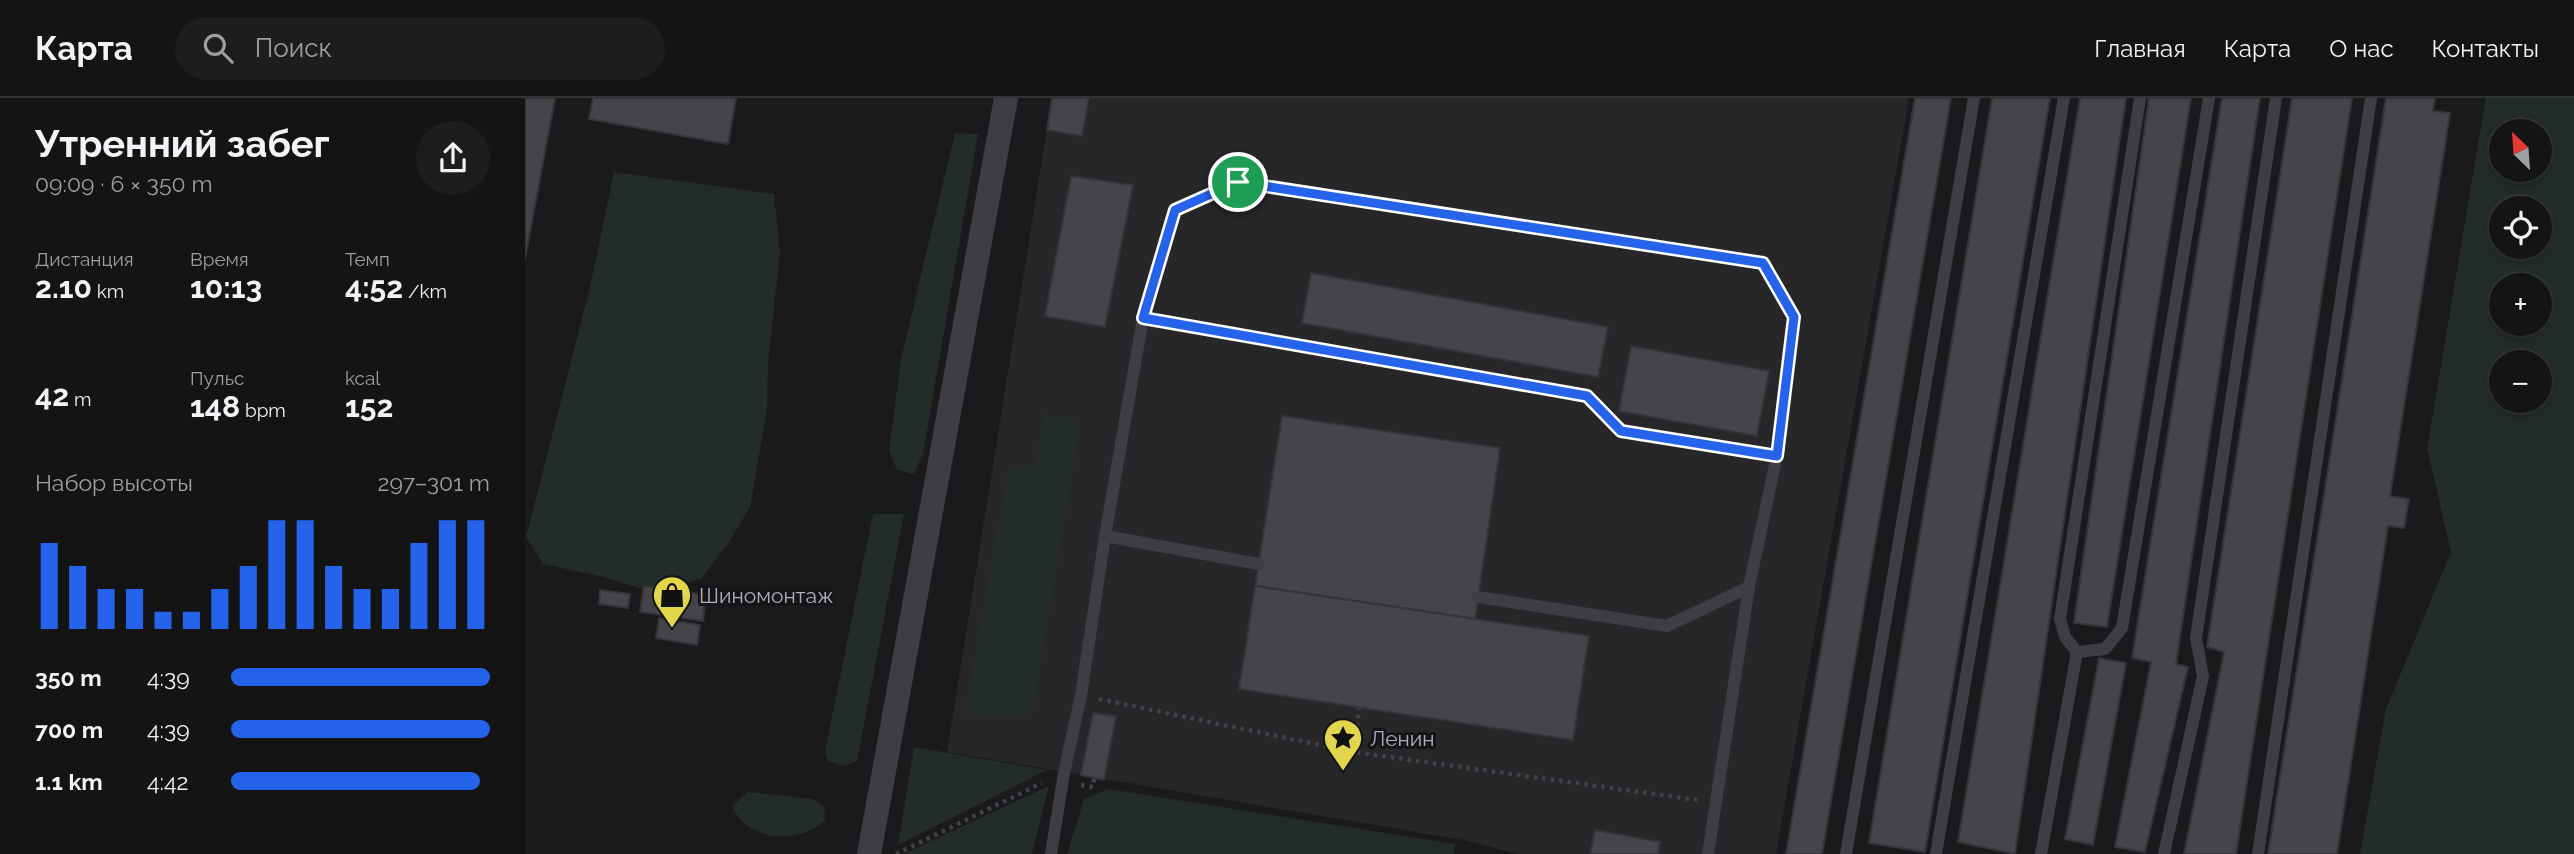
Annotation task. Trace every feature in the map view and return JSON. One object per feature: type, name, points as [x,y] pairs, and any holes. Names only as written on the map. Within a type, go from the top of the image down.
[{"type":"street","points":[[869,854],[1006,98]]},
{"type":"lane","points":[[1846,854],[1974,98]]},
{"type":"lane","points":[[1936,854],[2064,98]]},
{"type":"lane","points":[[2041,854],[2077,652],[2065,637],[2060,619],[2140,98]]},
{"type":"lane","points":[[2077,652],[2105,649],[2122,628],[2209,98]]},
{"type":"lane","points":[[2164,854],[2203,676],[2196,638],[2276,98]]},
{"type":"lane","points":[[2258,854],[2371,98]]},
{"type":"lane","points":[[1051,854],[1081,695],[1105,536],[1143,318],[1175,210],[1238,182],[1763,263],[1794,317],[1777,456],[1749,587],[1708,854]]},
{"type":"lane","points":[[1105,536],[1259,564]]},
{"type":"lane","points":[[1478,597],[1667,626],[1749,587]]},
{"type":"path","points":[[1143,318],[1587,396],[1621,431],[1777,456]]},
{"type":"path","points":[[1081,695],[1354,752],[1716,803]]},
{"type":"path","points":[[1354,752],[1359,708]]},
{"type":"path","points":[[897,854],[1045,781],[1093,787],[1094,778]]},
{"type":"shaded area","points":[[1052,98],[1909,98],[1776,854],[1518,854],[1463,840],[947,752]]},
{"type":"shaded area","points":[[2486,98],[2574,98],[2574,854],[2360,854],[2386,709],[2451,552],[2427,448]]},
{"type":"shaded area","points":[[955,133],[978,134],[923,454],[914,474],[897,470],[889,451],[901,359]]},
{"type":"shaded area","points":[[614,172],[774,194],[780,253],[768,362],[767,409],[750,507],[728,544],[701,579],[652,592],[604,577],[543,564],[526,537],[589,292]]},
{"type":"shaded area","points":[[1043,414],[1081,421],[1032,717],[964,714],[1008,469],[1036,464]]},
{"type":"shaded area","points":[[873,514],[904,514],[857,761],[845,766],[828,761],[825,751]]},
{"type":"shaded area","points":[[914,747],[1047,770],[898,845]]},
{"type":"shaded area","points":[[1049,786],[1032,854],[903,854]]},
{"type":"shaded area","points":[[1108,789],[1455,844],[1454,854],[1067,854],[1084,799]]},
{"type":"shaded area","points":[[748,792],[812,799],[824,807],[825,820],[814,828],[788,836],[761,833],[739,818],[732,806]]},
{"type":"building","points":[[525,98],[555,98],[525,259]]},
{"type":"building","points":[[593,98],[736,98],[728,144],[589,119]]},
{"type":"building","points":[[1052,98],[1089,98],[1082,136],[1047,130]]},
{"type":"building","points":[[1915,98],[1951,98],[1822,854],[1786,854]]},
{"type":"building","points":[[1992,98],[2050,98],[1925,852],[1869,843]]},
{"type":"building","points":[[2080,98],[2126,98],[2015,854],[1958,842]]},
{"type":"building","points":[[2149,98],[2191,98],[2107,627],[2074,623]]},
{"type":"building","points":[[2222,98],[2260,98],[2176,664],[2188,667],[2145,852],[2115,847],[2151,662],[2132,658]]},
{"type":"building","points":[[2292,98],[2352,98],[2236,854],[2184,854],[2224,652],[2207,647]]},
{"type":"building","points":[[2386,98],[2435,98],[2433,111],[2450,113],[2390,496],[2409,499],[2404,528],[2388,526],[2337,854],[2268,854]]},
{"type":"building","points":[[1071,176],[1133,185],[1105,327],[1045,316]]},
{"type":"building","points":[[1311,273],[1608,327],[1598,377],[1302,323]]},
{"type":"building","points":[[1631,346],[1769,371],[1757,436],[1619,411]]},
{"type":"building","points":[[1282,416],[1500,448],[1475,619],[1255,586]]},
{"type":"building","points":[[644,586],[706,595],[703,621],[640,612]]},
{"type":"building","points":[[1255,586],[1589,636],[1573,740],[1239,689]]},
{"type":"building","points":[[600,590],[630,594],[628,608],[599,604]]},
{"type":"building","points":[[659,618],[700,625],[697,645],[656,638]]},
{"type":"building","points":[[2099,658],[2126,663],[2093,845],[2065,839]]},
{"type":"building","points":[[1093,713],[1116,716],[1104,780],[1081,775]]},
{"type":"building","points":[[1595,830],[1660,842],[1658,854],[1590,854]]},
{"type":"place","name":"Шиномонтаж","points":[[672,629]]},
{"type":"place","name":"Ленин","points":[[1343,772]]},
{"type":"route","points":[[1238,182],[1763,263],[1794,317],[1777,456],[1621,431],[1587,396],[1143,318],[1175,210],[1238,182]]}]
